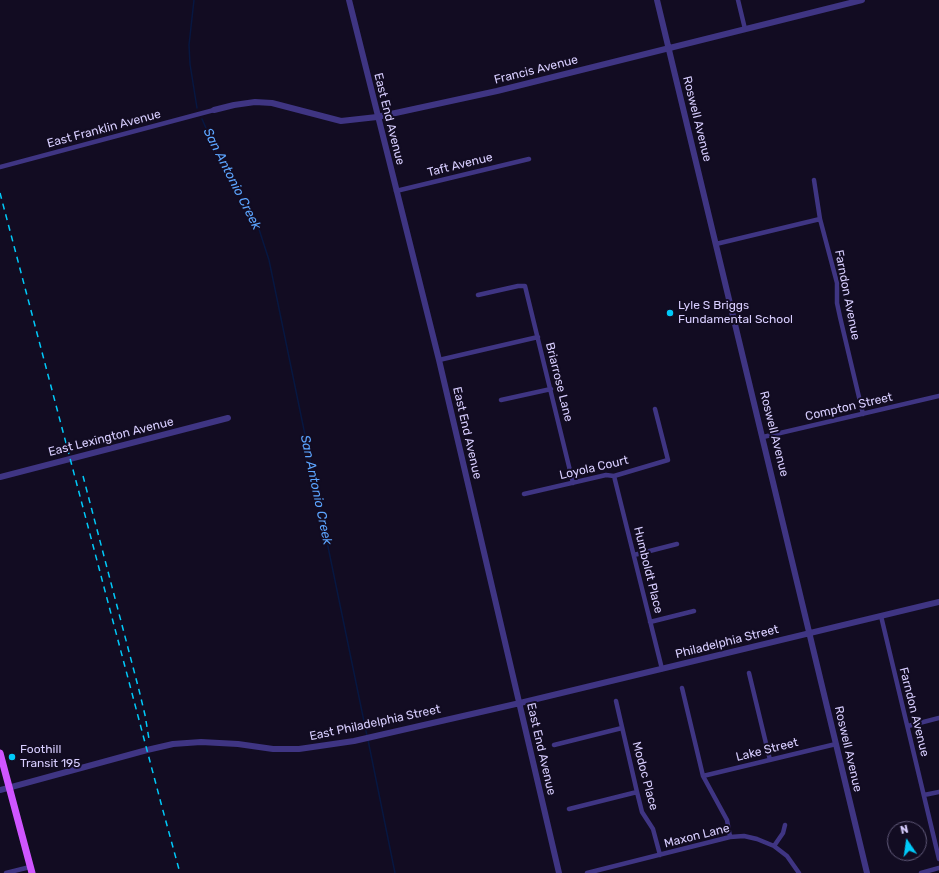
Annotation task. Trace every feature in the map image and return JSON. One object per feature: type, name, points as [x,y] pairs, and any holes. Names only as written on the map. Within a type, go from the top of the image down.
[{"type":"main road","points":[[0,753],[31,870]]},
{"type":"street","name":"East End Avenue","points":[[349,0],[377,117],[439,360],[559,873]]},
{"type":"street","name":"Roswell Avenue","points":[[657,0],[867,873]]},
{"type":"street","points":[[738,0],[745,29]]},
{"type":"street","name":"Francis Avenue","points":[[214,110],[255,102],[272,103],[341,121],[377,117],[497,91],[862,0]]},
{"type":"street","name":"East Franklin Avenue","points":[[0,167],[214,110]]},
{"type":"street","name":"Taft Avenue","points":[[396,191],[529,159]]},
{"type":"street","name":"Farndon Avenue","points":[[814,180],[820,219],[837,283],[838,310],[863,414]]},
{"type":"street","points":[[716,244],[820,219]]},
{"type":"street","name":"Briarrose Lane","points":[[478,295],[518,286],[525,286],[573,483]]},
{"type":"street","points":[[439,360],[538,337]]},
{"type":"street","points":[[502,400],[551,389]]},
{"type":"street","name":"Compton Street","points":[[763,437],[939,396]]},
{"type":"street","name":"Loyola Court","points":[[524,494],[606,476],[614,476],[668,460],[655,409]]},
{"type":"street","name":"East Lexington Avenue","points":[[0,477],[228,418]]},
{"type":"street","name":"Humboldt Place","points":[[614,476],[662,669]]},
{"type":"street","points":[[634,555],[678,544]]},
{"type":"street","name":"Philadelphia Street","points":[[520,703],[939,602]]},
{"type":"street","points":[[650,622],[694,611]]},
{"type":"street","name":"Farndon Avenue","points":[[881,616],[939,859]]},
{"type":"street","points":[[749,673],[770,760]]},
{"type":"street","points":[[682,688],[703,776],[727,820],[730,837]]},
{"type":"street","name":"Modoc Place","points":[[616,701],[642,812],[653,829],[660,855]]},
{"type":"street","name":"East Philadelphia Street","points":[[0,790],[173,744],[205,742],[238,744],[273,749],[323,747],[520,703]]},
{"type":"street","points":[[908,726],[939,718]]},
{"type":"street","points":[[554,744],[622,728]]},
{"type":"street","name":"Lake Street","points":[[703,776],[836,744]]},
{"type":"street","points":[[569,809],[637,792]]},
{"type":"street","points":[[924,795],[939,792]]},
{"type":"street","points":[[774,846],[783,833],[785,825]]},
{"type":"street","name":"Maxon Lane","points":[[587,873],[730,837],[744,836],[757,839],[774,846],[787,856],[799,873]]},
{"type":"street","points":[[921,873],[939,868]]},
{"type":"street","points":[[6,873],[31,870]]},
{"type":"waterway","name":"San Antonio Creek","points":[[194,0],[189,45],[190,64],[197,108]]},
{"type":"waterway","name":"San Antonio Creek","points":[[202,119],[217,153],[256,220],[269,260],[367,736]]},
{"type":"waterway","name":"San Antonio Creek","points":[[368,740],[395,873]]},
{"type":"railway","points":[[0,193],[180,873]]},
{"type":"railway","points":[[83,476],[139,690],[149,739]]},
{"type":"place","name":"Lyle S Briggs Fundamental School","points":[[670,313]]},
{"type":"place","name":"Foothill Transit 195","points":[[12,757]]}]
